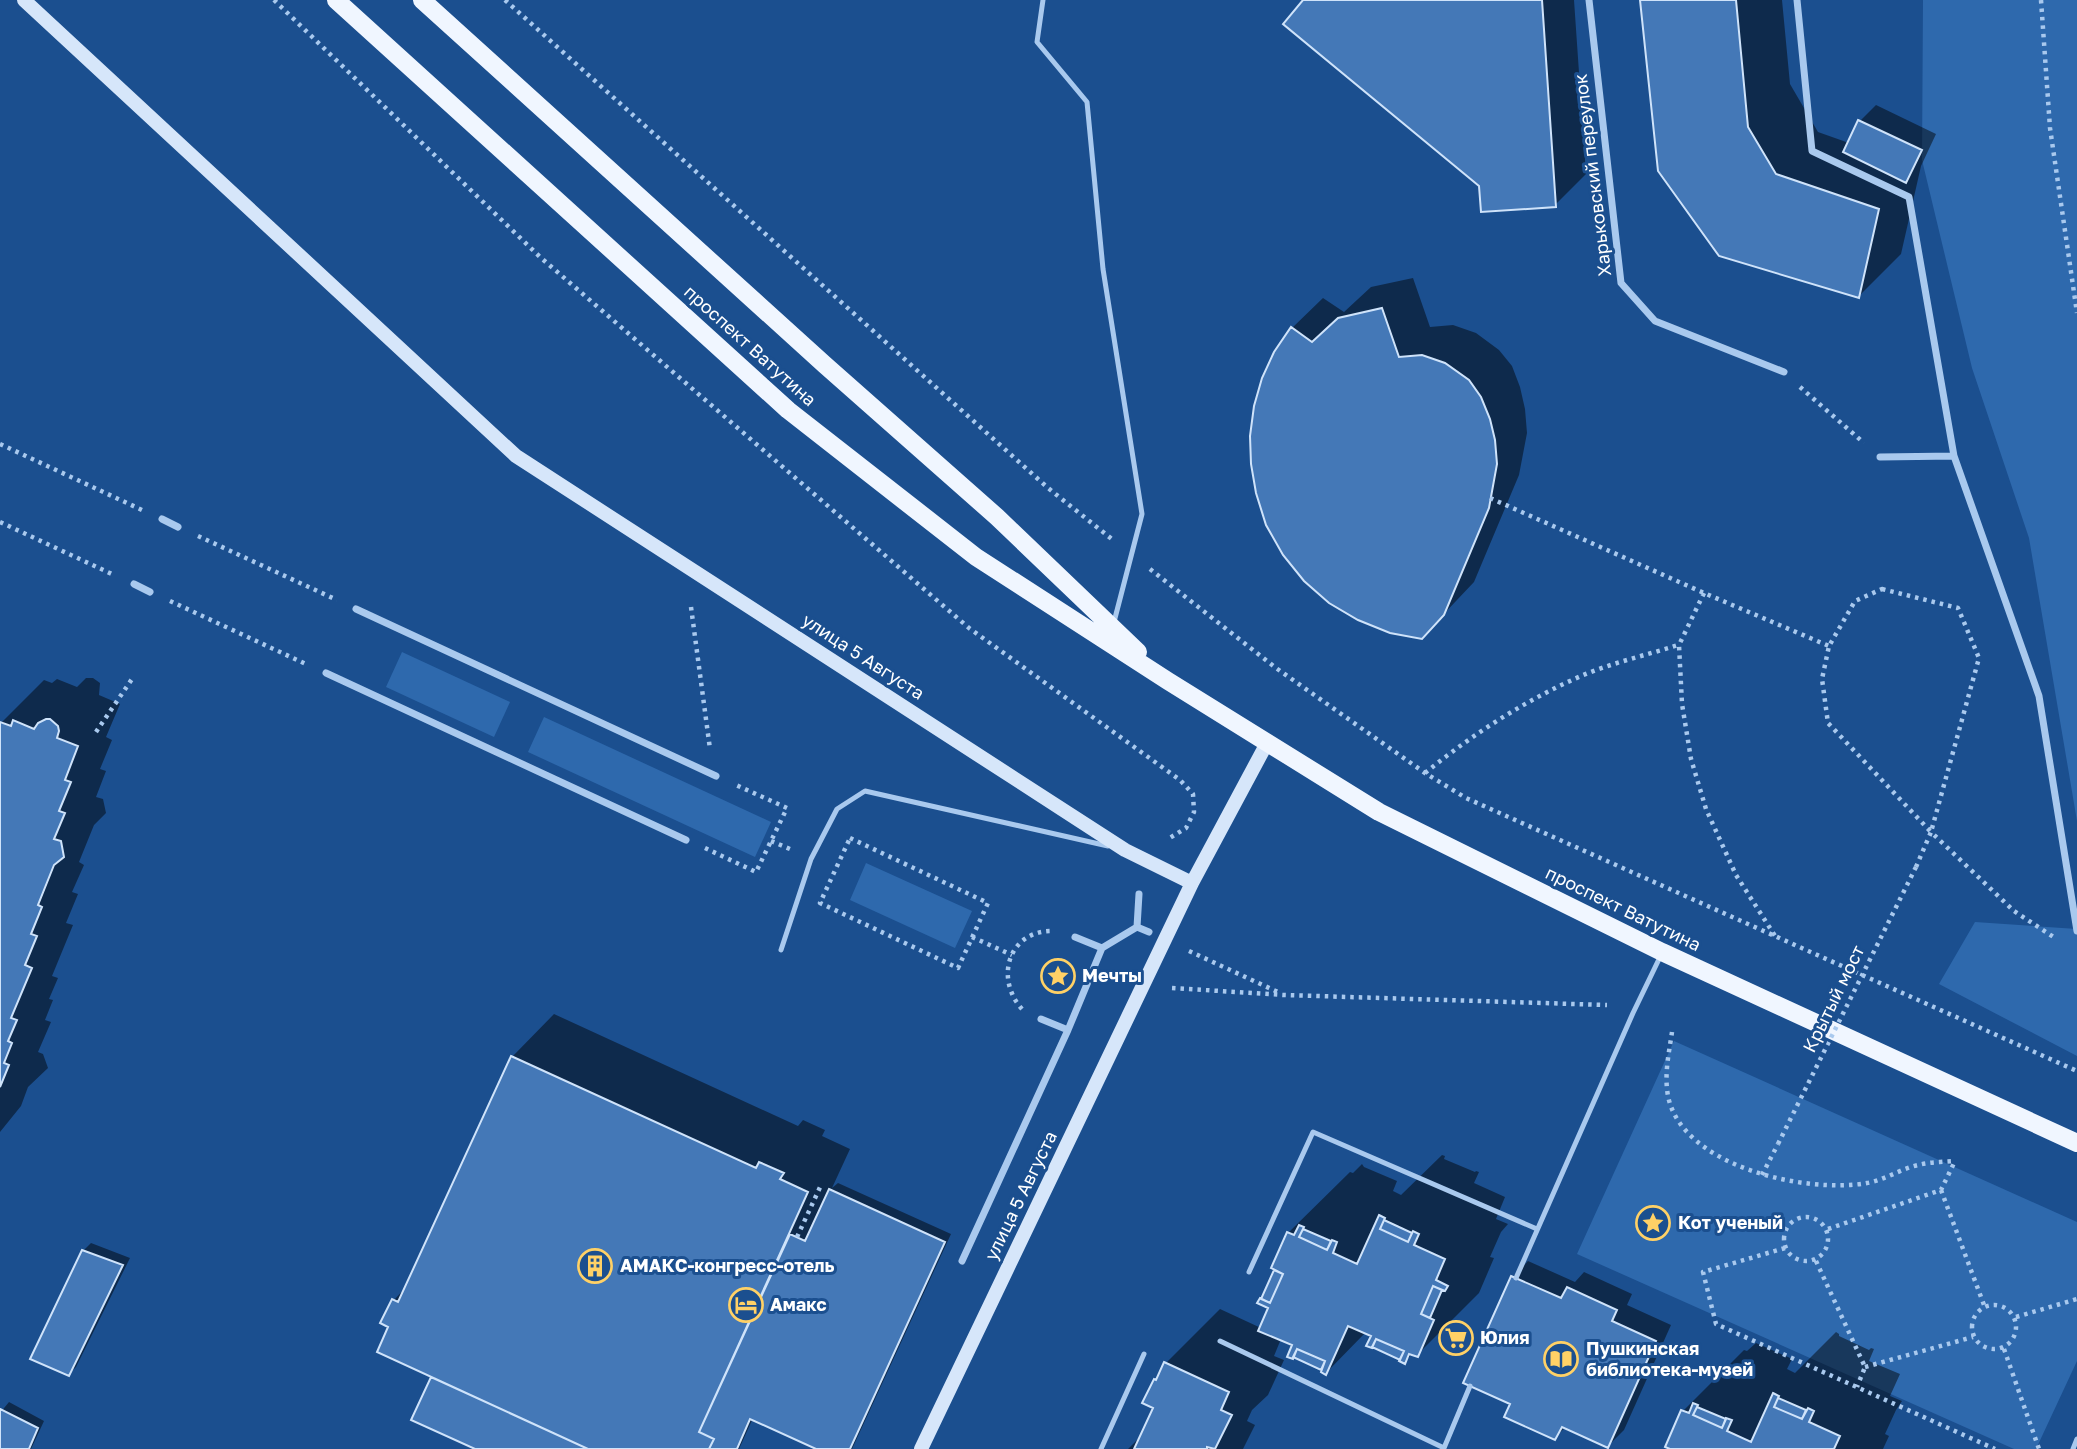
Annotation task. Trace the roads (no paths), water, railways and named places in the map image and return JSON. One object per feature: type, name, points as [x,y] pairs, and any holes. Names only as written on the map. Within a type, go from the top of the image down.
[{"type":"main road","name":"проспект Ватутина","points":[[336,0],[788,410],[976,557],[1168,681],[1379,812],[1662,952],[2077,1143]]},
{"type":"main road","name":"проспект Ватутина","points":[[422,0],[815,356],[998,517],[1168,681]]},
{"type":"street","name":"улица 5 Августа","points":[[24,0],[516,456],[1125,850],[1192,883]]},
{"type":"street","name":"Харьковский переулок","points":[[1588,0],[1621,283],[1655,321],[1784,372]]},
{"type":"street","points":[[1797,0],[1812,152],[1909,197],[1954,456],[2039,696],[2077,931]]},
{"type":"street","points":[[1880,457],[1954,456]]},
{"type":"street","points":[[162,519],[178,527]]},
{"type":"street","points":[[134,584],[150,592]]},
{"type":"street","points":[[356,609],[714,775]]},
{"type":"street","points":[[326,673],[686,840]]},
{"type":"street","name":"улица 5 Августа","points":[[921,1449],[1192,883],[1267,743]]},
{"type":"street","points":[[1137,927],[1139,894]]},
{"type":"street","points":[[1137,927],[1149,932]]},
{"type":"street","points":[[962,1261],[1068,1030],[1102,948],[1137,927]]},
{"type":"street","points":[[1075,937],[1102,948]]},
{"type":"street","points":[[1041,1019],[1068,1030]]},
{"type":"lane","points":[[1043,0],[1037,43],[1087,102],[1104,269],[1142,514],[1112,627]]},
{"type":"lane","points":[[781,950],[811,859],[836,809],[865,791],[1125,850]]},
{"type":"lane","points":[[1516,1279],[1662,952]]},
{"type":"lane","points":[[1249,1272],[1313,1132],[1537,1229]]},
{"type":"lane","points":[[1220,1341],[1444,1448],[1470,1386]]},
{"type":"lane","points":[[1101,1449],[1144,1354]]},
{"type":"lane","points":[[2073,1449],[2077,1439]]},
{"type":"place","name":"Мечты","points":[[1058,976]]},
{"type":"place","name":"Кот ученый","points":[[1653,1223]]},
{"type":"place","name":"АМАКС-конгресс-отель","points":[[595,1266]]},
{"type":"place","name":"Амакс","points":[[746,1305]]},
{"type":"place","name":"Юлия","points":[[1456,1338]]},
{"type":"place","name":"Пушкинская библиотека-музей","points":[[1561,1359]]}]
